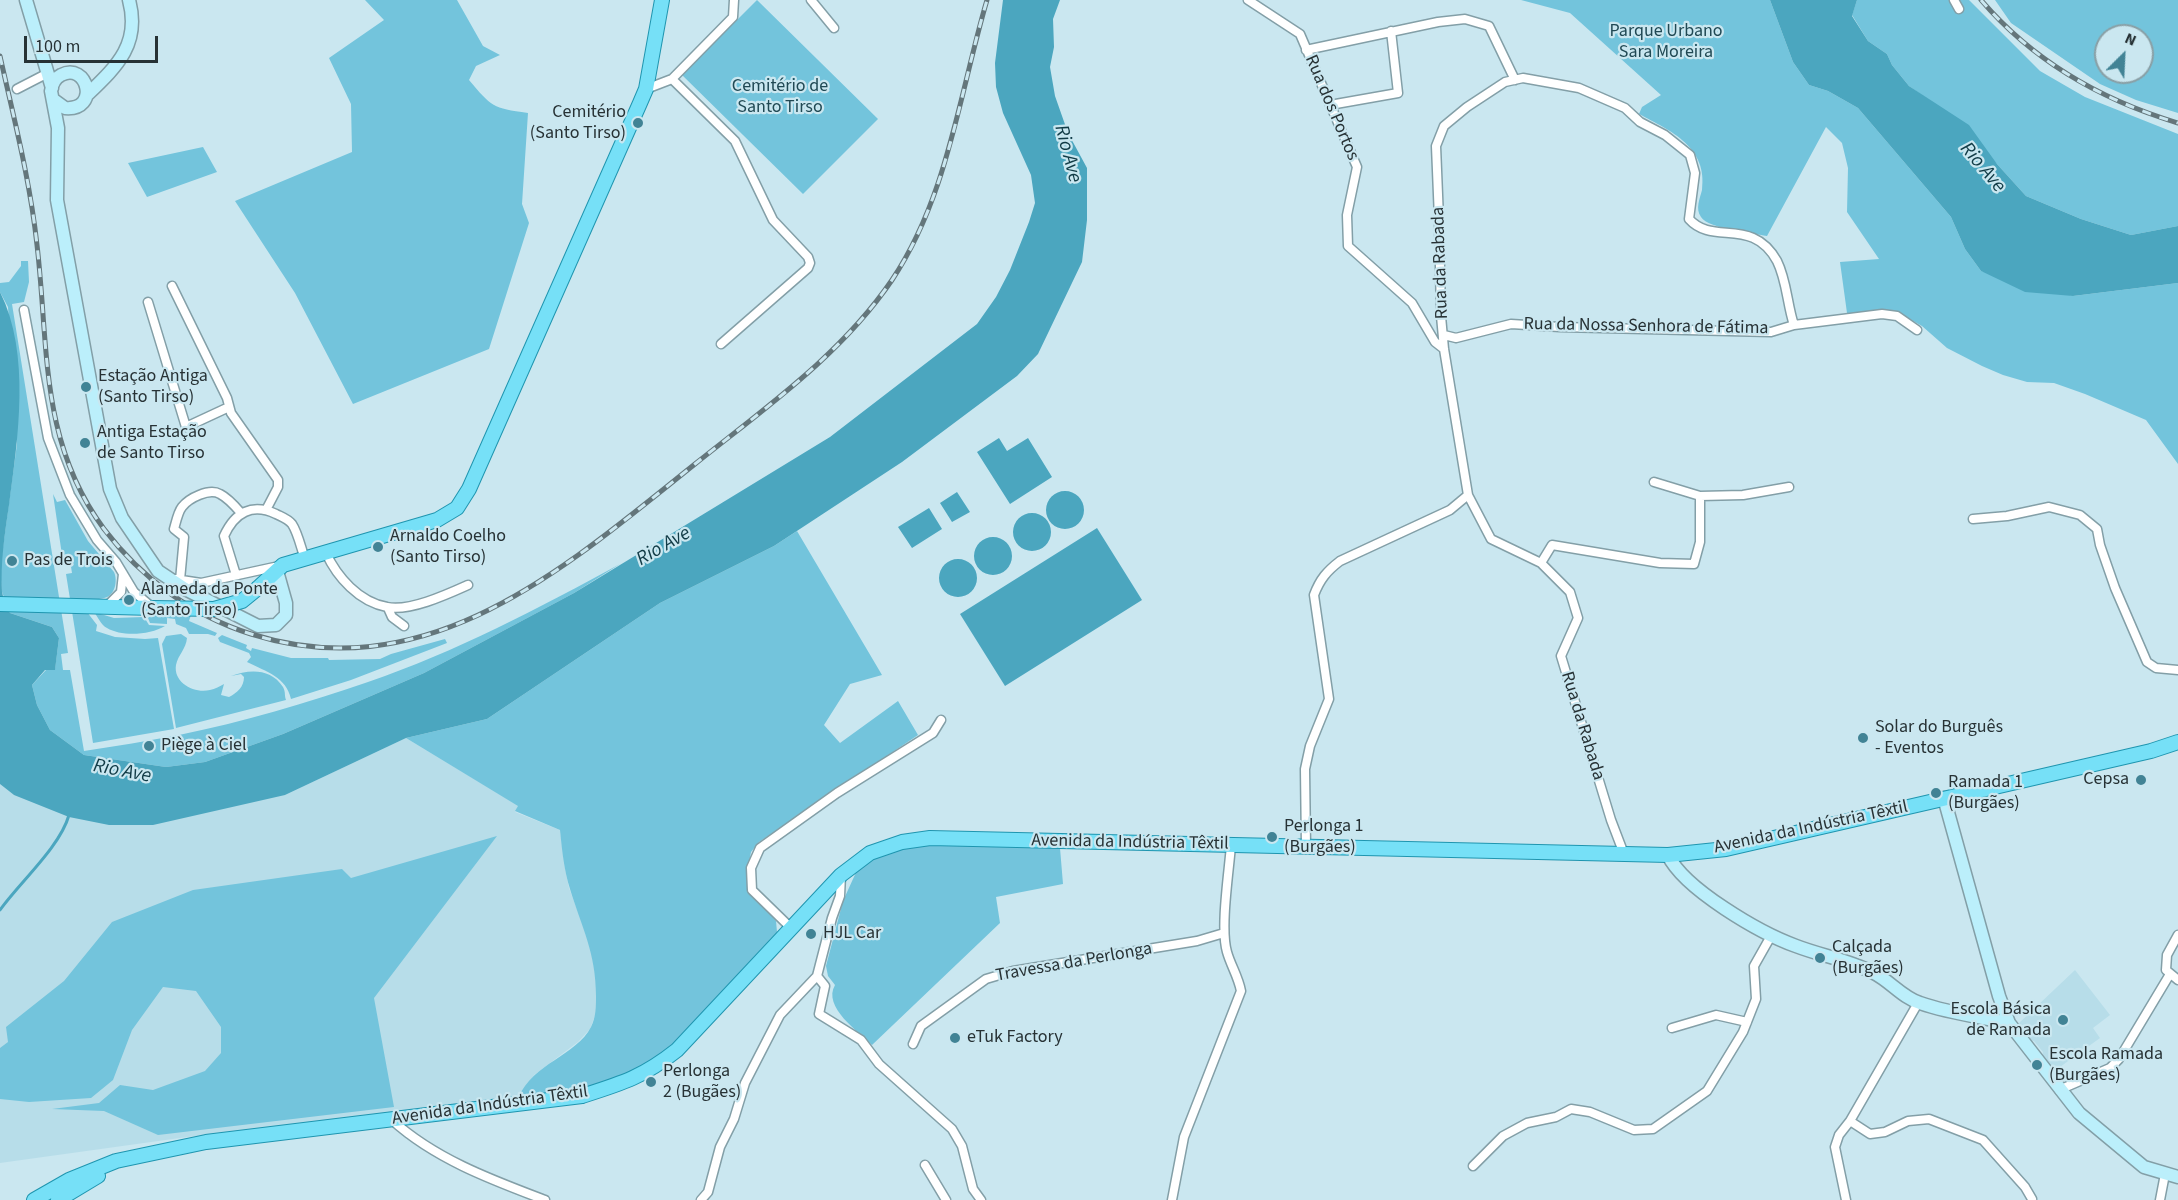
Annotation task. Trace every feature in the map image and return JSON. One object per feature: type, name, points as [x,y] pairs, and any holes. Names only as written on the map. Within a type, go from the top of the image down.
[{"type":"main road","points":[[0,604],[214,609],[242,601],[280,568],[437,520],[457,508],[474,478],[646,89],[662,0]]},
{"type":"main road","name":"Avenida da Indústria Têxtil","points":[[170,1149],[206,1142],[582,1096],[628,1082],[659,1064],[677,1050],[841,875],[870,853],[902,842],[930,838],[1668,855],[1726,849],[2151,752],[2178,742]]},
{"type":"main road","points":[[34,1200],[90,1171],[116,1161],[170,1149]]},
{"type":"main road","points":[[58,1200],[98,1176],[170,1149]]},
{"type":"street","points":[[26,0],[53,94],[58,128],[57,200],[110,489],[122,518],[158,572],[165,576],[197,588],[236,575],[280,568],[286,615],[276,625],[258,626],[197,588],[180,580],[165,576]]},
{"type":"street","points":[[58,128],[73,108],[82,104],[86,96],[121,59],[129,41],[132,23],[129,0]]},
{"type":"street","points":[[646,89],[672,79],[733,17],[734,0]]},
{"type":"street","points":[[810,0],[834,28]]},
{"type":"street","name":"Rua dos Portos","points":[[1248,0],[1300,34],[1357,166],[1347,215],[1348,246],[1412,303],[1435,342],[1444,349]]},
{"type":"street","points":[[1954,0],[1959,9]]},
{"type":"street","points":[[1306,50],[1391,31],[1465,19],[1489,26],[1515,80]]},
{"type":"street","points":[[1330,105],[1398,93],[1391,31]]},
{"type":"street","points":[[40,53],[54,68],[64,73],[103,79]]},
{"type":"street","points":[[17,89],[48,73]]},
{"type":"street","points":[[64,73],[55,80],[53,94],[59,106],[73,108]]},
{"type":"street","points":[[81,77],[87,87],[86,96]]},
{"type":"street","name":"Rua da Rabada","points":[[1624,854],[1611,820],[1561,656],[1578,618],[1570,592],[1541,563],[1491,539],[1468,495],[1444,349],[1441,316],[1436,146],[1444,126],[1467,107],[1505,82],[1523,78],[1579,88],[1602,96],[1624,108],[1640,122],[1665,135],[1690,155],[1695,173],[1689,219],[1697,228],[1756,238],[1768,247],[1778,263],[1794,325]]},
{"type":"street","points":[[672,79],[735,141],[773,220],[808,257],[810,263],[808,268],[721,344]]},
{"type":"street","points":[[172,286],[227,398],[231,413],[278,480],[278,487],[266,510]]},
{"type":"street","points":[[148,302],[186,428],[229,407]]},
{"type":"street","points":[[24,310],[48,438],[70,495],[97,540],[116,562],[134,592],[153,608]]},
{"type":"street","name":"Rua da Nossa Senhora de Fátima","points":[[1444,335],[1456,338],[1511,324],[1771,332],[1794,325],[1882,314],[1897,316],[1917,330]]},
{"type":"street","points":[[1654,482],[1700,496],[1743,495],[1789,487]]},
{"type":"street","points":[[180,580],[184,537],[174,529],[182,507],[195,497],[208,492],[216,492],[241,513]]},
{"type":"street","points":[[1306,847],[1305,769],[1310,746],[1329,699],[1314,595],[1319,581],[1326,571],[1340,561],[1450,510],[1468,495]]},
{"type":"street","points":[[1541,563],[1552,545],[1660,563],[1694,564],[1700,542],[1700,496]]},
{"type":"street","points":[[1973,519],[2007,516],[2049,507],[2080,515],[2097,529],[2115,588],[2147,662],[2156,668],[2178,670]]},
{"type":"street","points":[[236,575],[224,536],[241,513],[252,509],[266,510],[285,518],[292,525],[305,559]]},
{"type":"street","points":[[326,553],[335,572],[348,585],[368,600],[388,608],[417,604],[445,596],[468,585]]},
{"type":"street","points":[[101,606],[120,592],[123,573]]},
{"type":"street","points":[[249,573],[258,580],[258,588],[270,589],[284,595]]},
{"type":"street","points":[[388,608],[392,617],[404,626]]},
{"type":"street","points":[[790,927],[752,890],[751,868],[760,848],[837,793],[933,733],[941,720]]},
{"type":"street","points":[[1944,798],[1998,996],[2009,1023],[2079,1113],[2144,1167],[2178,1177]]},
{"type":"street","points":[[1172,1200],[1184,1137],[1241,991],[1239,978],[1227,952],[1224,933],[1230,845]]},
{"type":"street","points":[[1668,855],[1673,865],[1712,900],[1772,936],[1876,973],[1918,1003],[2009,1023]]},
{"type":"street","points":[[701,1200],[708,1192],[720,1147],[734,1119],[745,1083],[780,1015],[817,976],[840,896],[841,875]]},
{"type":"street","name":"Travessa da Perlonga","points":[[913,1044],[921,1026],[986,979],[1013,971],[1197,941],[1224,933]]},
{"type":"street","points":[[2178,935],[2167,955],[2166,970],[2178,980]]},
{"type":"street","points":[[1473,1166],[1503,1136],[1527,1123],[1556,1117],[1571,1109],[1590,1112],[1634,1130],[1653,1129],[1707,1090],[1743,1032],[1756,999],[1754,966],[1772,936]]},
{"type":"street","points":[[2059,1090],[2110,1068],[2119,1059],[2170,974]]},
{"type":"street","points":[[817,976],[825,986],[819,1014],[861,1040],[879,1064],[952,1130],[962,1146],[973,1189],[981,1200]]},
{"type":"street","points":[[1846,1200],[1835,1147],[1839,1135],[1850,1121],[1918,1003]]},
{"type":"street","points":[[1672,1028],[1716,1015],[1747,1022]]},
{"type":"street","points":[[1850,1121],[1870,1134],[1885,1132],[1908,1121],[1929,1119],[1983,1140],[2025,1187],[2032,1199]]},
{"type":"street","points":[[392,1120],[406,1133],[479,1175],[545,1200]]},
{"type":"street","points":[[925,1165],[946,1200]]},
{"type":"street","points":[[2160,1200],[2165,1174]]},
{"type":"shaded area","points":[[406,738],[519,806],[515,812],[560,830],[569,888],[590,944],[596,978],[596,1013],[590,1029],[578,1042],[534,1075],[519,1097],[180,1138],[0,1163],[0,784],[14,795],[285,795]]},
{"type":"shaded area","name":"Escola Básica de Ramada","points":[[2075,970],[2110,1015],[2093,1028],[2100,1038],[2053,1072],[2042,1059],[2043,1052],[2034,1041],[2029,1040],[2018,1024]]},
{"type":"green space","points":[[365,0],[457,0],[483,46],[500,55],[476,66],[469,80],[494,105],[507,110],[528,113],[522,204],[529,223],[489,349],[353,404],[295,293],[235,201],[352,152],[351,104],[329,58],[384,20]]},
{"type":"green space","name":"Cemitério de Santo Tirso","points":[[757,0],[878,119],[803,194],[682,75]]},
{"type":"green space","name":"Parque Urbano Sara Moreira","points":[[1521,0],[1770,0],[1793,62],[1809,85],[1828,91],[1858,108],[1951,217],[1965,249],[1981,271],[2073,296],[2178,283],[2178,464],[2146,420],[2054,383],[2027,382],[1982,366],[1947,348],[1922,326],[1901,314],[1847,313],[1840,262],[1879,259],[1847,212],[1848,168],[1842,143],[1826,127],[1767,236],[1731,230],[1705,221],[1698,211],[1702,175],[1699,162],[1693,152],[1675,134],[1639,114],[1642,107],[1661,95],[1570,13]]},
{"type":"green space","points":[[1857,0],[1952,0],[1960,12],[1964,9],[1959,0],[1969,0],[2040,71],[2085,97],[2178,134],[2178,226],[2131,235],[2081,219],[2026,196],[1997,164],[1929,100],[1909,86],[1892,65],[1887,54],[1868,41],[1852,15]]},
{"type":"green space","points":[[1995,0],[2178,0],[2178,113],[2136,100],[2100,84],[2154,84],[2154,24],[2094,24],[2094,80],[2011,23]]},
{"type":"green space","points":[[203,147],[217,172],[147,197],[128,163]]},
{"type":"green space","points":[[21,261],[28,261],[29,282],[24,302],[12,304],[68,653],[61,654],[63,670],[70,670],[84,751],[227,724],[298,705],[368,682],[465,643],[528,613],[620,564],[574,593],[424,673],[283,734],[205,762],[166,767],[84,755],[50,730],[37,705],[32,685],[46,670],[55,669],[59,638],[52,627],[10,613],[2,592],[0,569],[17,444],[8,307],[0,292],[0,283],[9,282],[21,266]]},
{"type":"green space","points":[[53,494],[57,502],[65,500],[88,541],[114,572],[115,588],[108,597],[83,599],[87,612],[97,625],[96,631],[115,637],[158,638],[174,729],[93,743],[66,574],[72,573],[69,554],[62,555]]},
{"type":"green space","points":[[797,531],[882,675],[850,684],[824,725],[840,743],[898,701],[918,735],[759,842],[751,852],[746,879],[776,921],[777,932],[667,1050],[636,1070],[600,1085],[519,1097],[534,1076],[584,1037],[594,1019],[596,996],[594,967],[588,941],[568,882],[560,830],[515,811],[518,806],[406,738],[487,719],[660,603],[774,546]]},
{"type":"green space","points":[[94,612],[114,618],[144,617],[149,625],[165,626],[144,633],[120,633],[105,627]]},
{"type":"green space","points":[[153,614],[191,615],[189,621],[217,633],[215,636],[189,634],[186,628],[176,624],[175,619],[167,618],[167,624],[150,623],[148,618]]},
{"type":"green space","points":[[181,634],[187,638],[177,661],[176,671],[181,682],[186,686],[204,691],[224,684],[221,695],[229,697],[240,689],[244,681],[241,674],[231,676],[252,671],[266,673],[278,681],[284,689],[286,700],[176,728],[162,644],[166,636]]},
{"type":"green space","points":[[222,635],[247,645],[246,648],[251,651],[252,648],[291,658],[328,658],[329,660],[380,659],[445,639],[447,643],[351,680],[291,699],[285,685],[280,680],[247,662],[251,657],[249,653],[220,642],[218,638]]},
{"type":"green space","points":[[497,836],[374,998],[394,1107],[158,1135],[104,1111],[52,1109],[99,1103],[120,1085],[153,1090],[205,1071],[221,1053],[221,1027],[196,991],[163,987],[132,1030],[113,1080],[91,1098],[29,1102],[0,1099],[0,1048],[8,1042],[6,1027],[64,981],[112,922],[193,890],[342,869],[351,878]]},
{"type":"green space","points":[[923,845],[1060,848],[1063,884],[996,897],[1000,923],[872,1045],[851,1026],[833,1002],[832,993],[835,985],[828,976],[826,966],[843,901],[858,868],[900,849]]},
{"type":"water","name":"Rio Ave","points":[[1003,0],[1060,0],[1053,19],[1054,47],[1050,67],[1055,96],[1068,133],[1087,168],[1087,220],[1082,262],[1038,354],[1017,376],[902,462],[774,546],[660,603],[487,719],[406,738],[285,795],[153,825],[109,825],[69,817],[14,795],[0,784],[0,292],[10,316],[16,342],[20,397],[16,452],[3,548],[2,592],[10,613],[52,627],[59,638],[55,670],[45,670],[32,685],[37,705],[50,730],[84,755],[166,767],[205,762],[283,734],[424,673],[574,593],[830,437],[977,324],[996,297],[1010,270],[1035,203],[1031,175],[1003,113],[996,87],[995,63]]},
{"type":"water","name":"Rio Ave","points":[[1770,0],[1857,0],[1852,16],[1868,41],[1887,54],[1892,65],[1909,86],[1969,125],[1997,164],[2026,196],[2081,219],[2131,235],[2178,226],[2178,283],[2073,296],[2025,292],[1981,271],[1965,249],[1951,217],[1858,108],[1828,91],[1809,85],[1793,62]]},
{"type":"water","points":[[999,438],[1007,451],[1028,438],[1052,477],[1010,504],[977,452]]},
{"type":"water","points":[[1065,491],[1078,497],[1084,510],[1078,523],[1065,529],[1052,523],[1046,510],[1052,497]]},
{"type":"water","points":[[957,492],[970,512],[952,522],[940,503]]},
{"type":"water","points":[[929,508],[942,529],[912,548],[898,527]]},
{"type":"water","points":[[1032,513],[1045,519],[1051,532],[1045,545],[1032,551],[1019,545],[1013,532],[1019,519]]},
{"type":"water","points":[[1097,528],[1142,600],[1005,686],[960,614]]},
{"type":"water","points":[[993,537],[1006,543],[1012,556],[1006,569],[993,575],[980,569],[974,556],[980,543]]},
{"type":"water","points":[[958,559],[971,565],[977,578],[971,591],[958,597],[945,591],[939,578],[945,565]]},
{"type":"waterway","points":[[0,910],[48,852],[69,815]]},
{"type":"railway","points":[[0,56],[34,221],[46,356],[57,427],[68,462],[83,496],[104,529],[134,564],[151,579],[209,617],[251,634],[316,647],[377,646],[436,632],[491,609],[545,578],[596,542],[775,401],[850,333],[892,280],[927,214],[950,144],[987,0]]},
{"type":"railway","points":[[1981,0],[2023,42],[2070,76],[2122,103],[2178,123]]},
{"type":"place","name":"Cemitério (Santo Tirso)","points":[[638,123]]},
{"type":"place","name":"Estação Antiga (Santo Tirso)","points":[[86,387]]},
{"type":"place","name":"Antiga Estação de Santo Tirso","points":[[85,443]]},
{"type":"place","name":"Arnaldo Coelho (Santo Tirso)","points":[[378,547]]},
{"type":"place","name":"Pas de Trois","points":[[12,561]]},
{"type":"place","name":"Alameda da Ponte (Santo Tirso)","points":[[129,600]]},
{"type":"place","name":"Solar do Burguês - Eventos","points":[[1863,738]]},
{"type":"place","name":"Piège à Ciel","points":[[149,746]]},
{"type":"place","name":"Cepsa","points":[[2141,780]]},
{"type":"place","name":"Ramada 1 (Burgães)","points":[[1936,793]]},
{"type":"place","name":"Perlonga 1 (Burgães)","points":[[1272,837]]},
{"type":"place","name":"HJL Car","points":[[811,934]]},
{"type":"place","name":"Calçada (Burgães)","points":[[1820,958]]},
{"type":"place","name":"Escola Básica de Ramada","points":[[2063,1020]]},
{"type":"place","name":"eTuk Factory","points":[[955,1038]]},
{"type":"place","name":"Escola Ramada (Burgães)","points":[[2037,1065]]},
{"type":"place","name":"Perlonga 2 (Bugães)","points":[[651,1082]]}]
